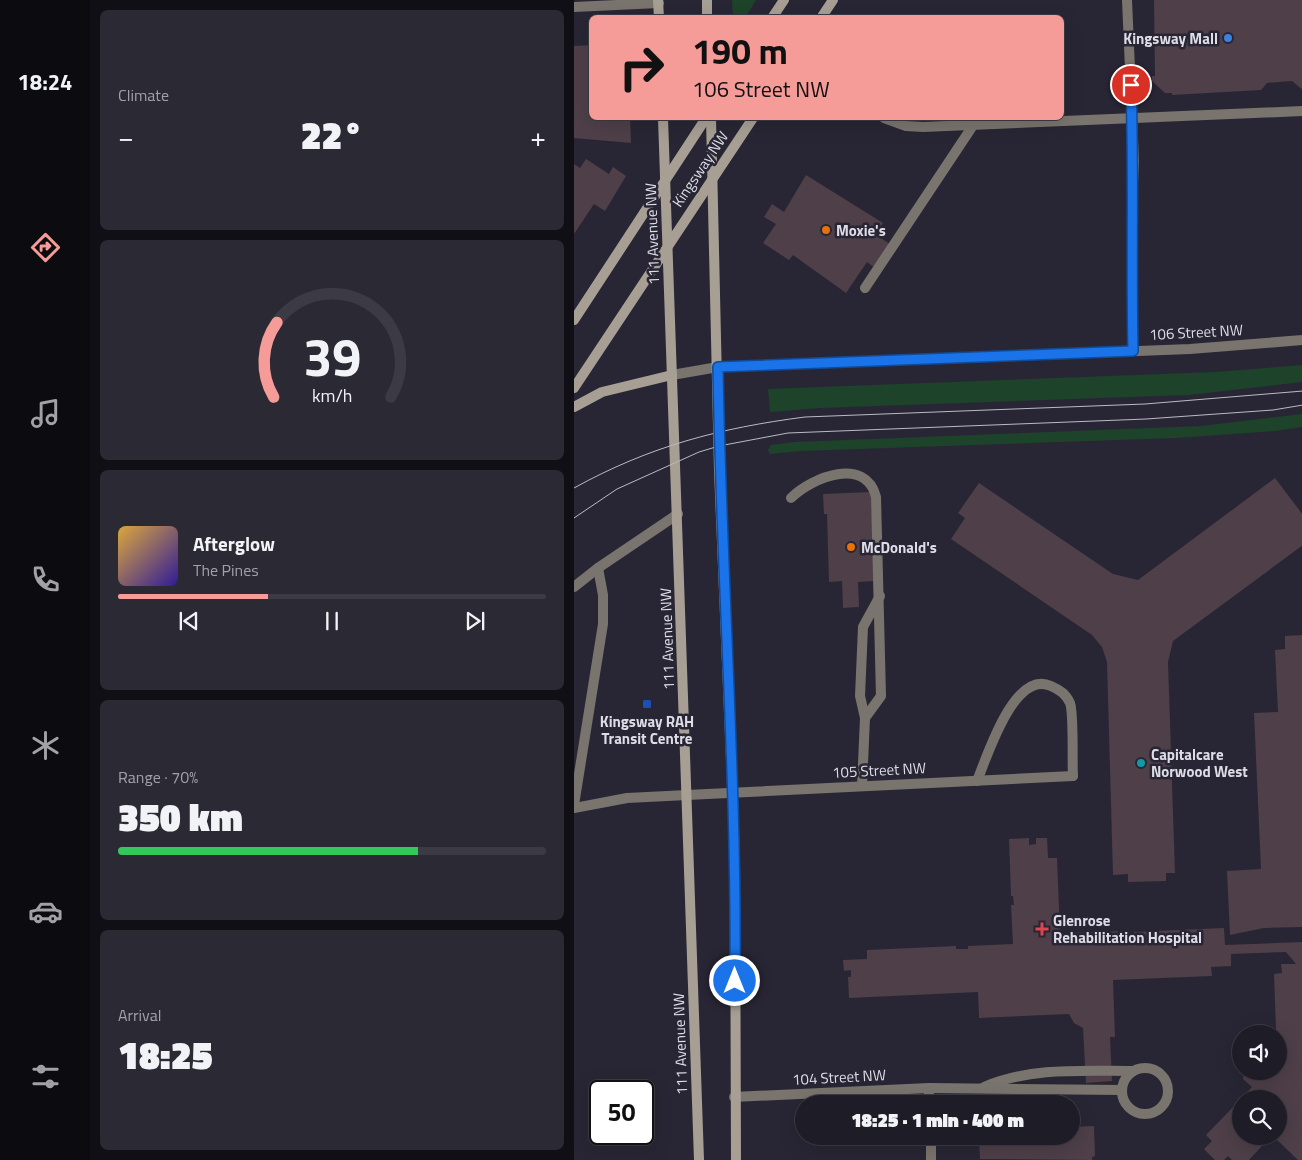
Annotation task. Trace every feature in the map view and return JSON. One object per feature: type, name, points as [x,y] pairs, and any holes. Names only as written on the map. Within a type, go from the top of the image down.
[{"type":"main road","points":[[707,0],[707,15]]},
{"type":"main road","points":[[774,15],[784,0]]},
{"type":"main road","points":[[823,15],[833,0]]},
{"type":"main road","points":[[659,2],[659,15]]},
{"type":"main road","name":"111 Avenue NW","points":[[663,120],[699,1160]]},
{"type":"main road","name":"Kingsway NW","points":[[574,320],[705,120]]},
{"type":"main road","points":[[711,120],[719,470],[736,923],[734,1097],[736,1160]]},
{"type":"main road","name":"Kingsway NW","points":[[574,388],[713,176],[753,120]]},
{"type":"main road","points":[[574,407],[602,392],[672,375]]},
{"type":"street","points":[[1127,0],[1134,161],[1132,206],[1133,351]]},
{"type":"street","points":[[574,7],[659,2]]},
{"type":"street","points":[[890,120],[906,126],[1302,111]]},
{"type":"street","points":[[865,288],[974,124]]},
{"type":"street","name":"106 Street NW","points":[[672,375],[718,367],[1133,351],[1302,340]]},
{"type":"street","points":[[791,498],[800,489],[827,476],[852,474],[864,477],[873,486],[876,497],[882,696],[865,718]]},
{"type":"street","points":[[574,587],[598,568],[678,514]]},
{"type":"street","points":[[574,806],[603,624],[603,595],[598,568]]},
{"type":"street","points":[[862,786],[865,718],[860,696],[863,627],[880,596]]},
{"type":"street","name":"105 Street NW","points":[[574,806],[627,798],[732,792],[977,781],[1073,776],[1071,704],[1062,691],[1046,684],[1030,687],[1018,694],[991,742],[977,781]]},
{"type":"street","points":[[978,1090],[1006,1078],[1066,1071],[1133,1071],[1148,1068],[1162,1075],[1168,1088],[1165,1103],[1154,1113],[1138,1114],[1126,1105],[1122,1090],[1127,1076],[1133,1071]]},
{"type":"street","points":[[928,1088],[928,1095]]},
{"type":"street","name":"104 Street NW","points":[[734,1097],[928,1088],[1122,1090]]},
{"type":"street","points":[[930,1145],[931,1160]]},
{"type":"green space","points":[[732,0],[756,0],[747,15],[733,15]]},
{"type":"green space","points":[[1302,365],[1302,382],[1189,395],[821,408],[770,412],[768,389],[1215,372]]},
{"type":"green space","points":[[1302,414],[1302,427],[1275,431],[1176,438],[801,451],[770,454],[768,450],[771,445],[794,442],[1201,426]]},
{"type":"building","name":"Kingsway Mall","points":[[1154,0],[1303,0],[1303,90],[1292,81],[1267,83],[1261,90],[1172,95],[1172,93],[1165,93],[1152,81],[1152,76],[1155,76]]},
{"type":"building","points":[[589,45],[589,120],[630,120],[631,143],[574,138],[574,46]]},
{"type":"building","points":[[586,159],[609,174],[613,167],[626,176],[605,211],[594,204],[574,234],[574,164],[580,168]]},
{"type":"building","name":"Moxie's","points":[[806,175],[883,223],[876,235],[890,244],[875,268],[867,262],[846,293],[793,255],[789,260],[763,243],[776,224],[764,217],[772,204],[784,212]]},
{"type":"building","name":"Capitalcare Norwood West","points":[[1275,478],[1303,515],[1303,545],[1173,641],[1168,662],[1175,873],[1166,873],[1166,881],[1128,882],[1128,874],[1113,875],[1107,662],[1102,647],[1092,635],[951,539],[965,518],[958,513],[979,483],[1113,574],[1138,580]]},
{"type":"building","name":"McDonald's","points":[[871,492],[875,581],[858,582],[859,607],[843,608],[842,581],[829,582],[827,514],[824,514],[823,494]]},
{"type":"building","points":[[1303,635],[1303,927],[1264,928],[1230,935],[1227,871],[1261,869],[1254,713],[1278,712],[1275,650],[1285,649],[1285,636]]},
{"type":"building","points":[[1029,838],[1029,845],[1036,844],[1036,838],[1047,838],[1048,858],[1057,858],[1060,933],[1064,933],[1064,936],[1069,936],[1069,933],[1124,931],[1124,935],[1134,934],[1134,932],[1224,928],[1225,945],[1303,942],[1303,1160],[1298,1160],[1282,1145],[1287,1145],[1287,1090],[1249,1090],[1252,1087],[1244,1080],[1287,1080],[1287,1025],[1276,1025],[1274,974],[1282,973],[1281,964],[1296,964],[1286,952],[1231,954],[1231,966],[1211,967],[1212,976],[1113,980],[1115,1037],[1110,1037],[1112,1081],[1086,1083],[1083,1028],[1074,1023],[1069,1014],[979,1018],[978,992],[849,998],[848,977],[851,977],[851,970],[844,971],[843,960],[867,959],[867,950],[956,946],[956,949],[968,949],[968,946],[1013,944],[1011,905],[1014,905],[1013,896],[1011,896],[1009,839]]},
{"type":"building","points":[[1232,1108],[1232,1145],[1263,1145],[1249,1160],[1232,1160],[1228,1156],[1224,1160],[1215,1160],[1204,1149],[1212,1141],[1206,1135]]},
{"type":"building","points":[[1094,1126],[1095,1156],[1092,1157],[1092,1160],[980,1159],[979,1145],[1080,1145],[1080,1127]]},
{"type":"tram line","points":[[574,488],[602,473],[658,450],[715,433],[774,421],[805,417],[1145,404],[1303,391]]},
{"type":"tram line","points":[[574,518],[617,489],[699,452],[719,446],[788,433],[1146,419],[1273,410],[1303,405]]},
{"type":"place","name":"Kingsway Mall","points":[[1228,38]]},
{"type":"place","name":"Moxie's","points":[[826,230]]},
{"type":"place","name":"McDonald's","points":[[851,547]]},
{"type":"place","name":"Kingsway RAH Transit Centre","points":[[647,704]]},
{"type":"place","name":"Capitalcare Norwood West","points":[[1141,763]]},
{"type":"place","name":"Glenrose Rehabilitation Hospital","points":[[1042,929]]},
{"type":"route","points":[[735,981],[735,857],[719,470],[718,367],[1133,351],[1132,206],[1134,161],[1131,85]]}]
